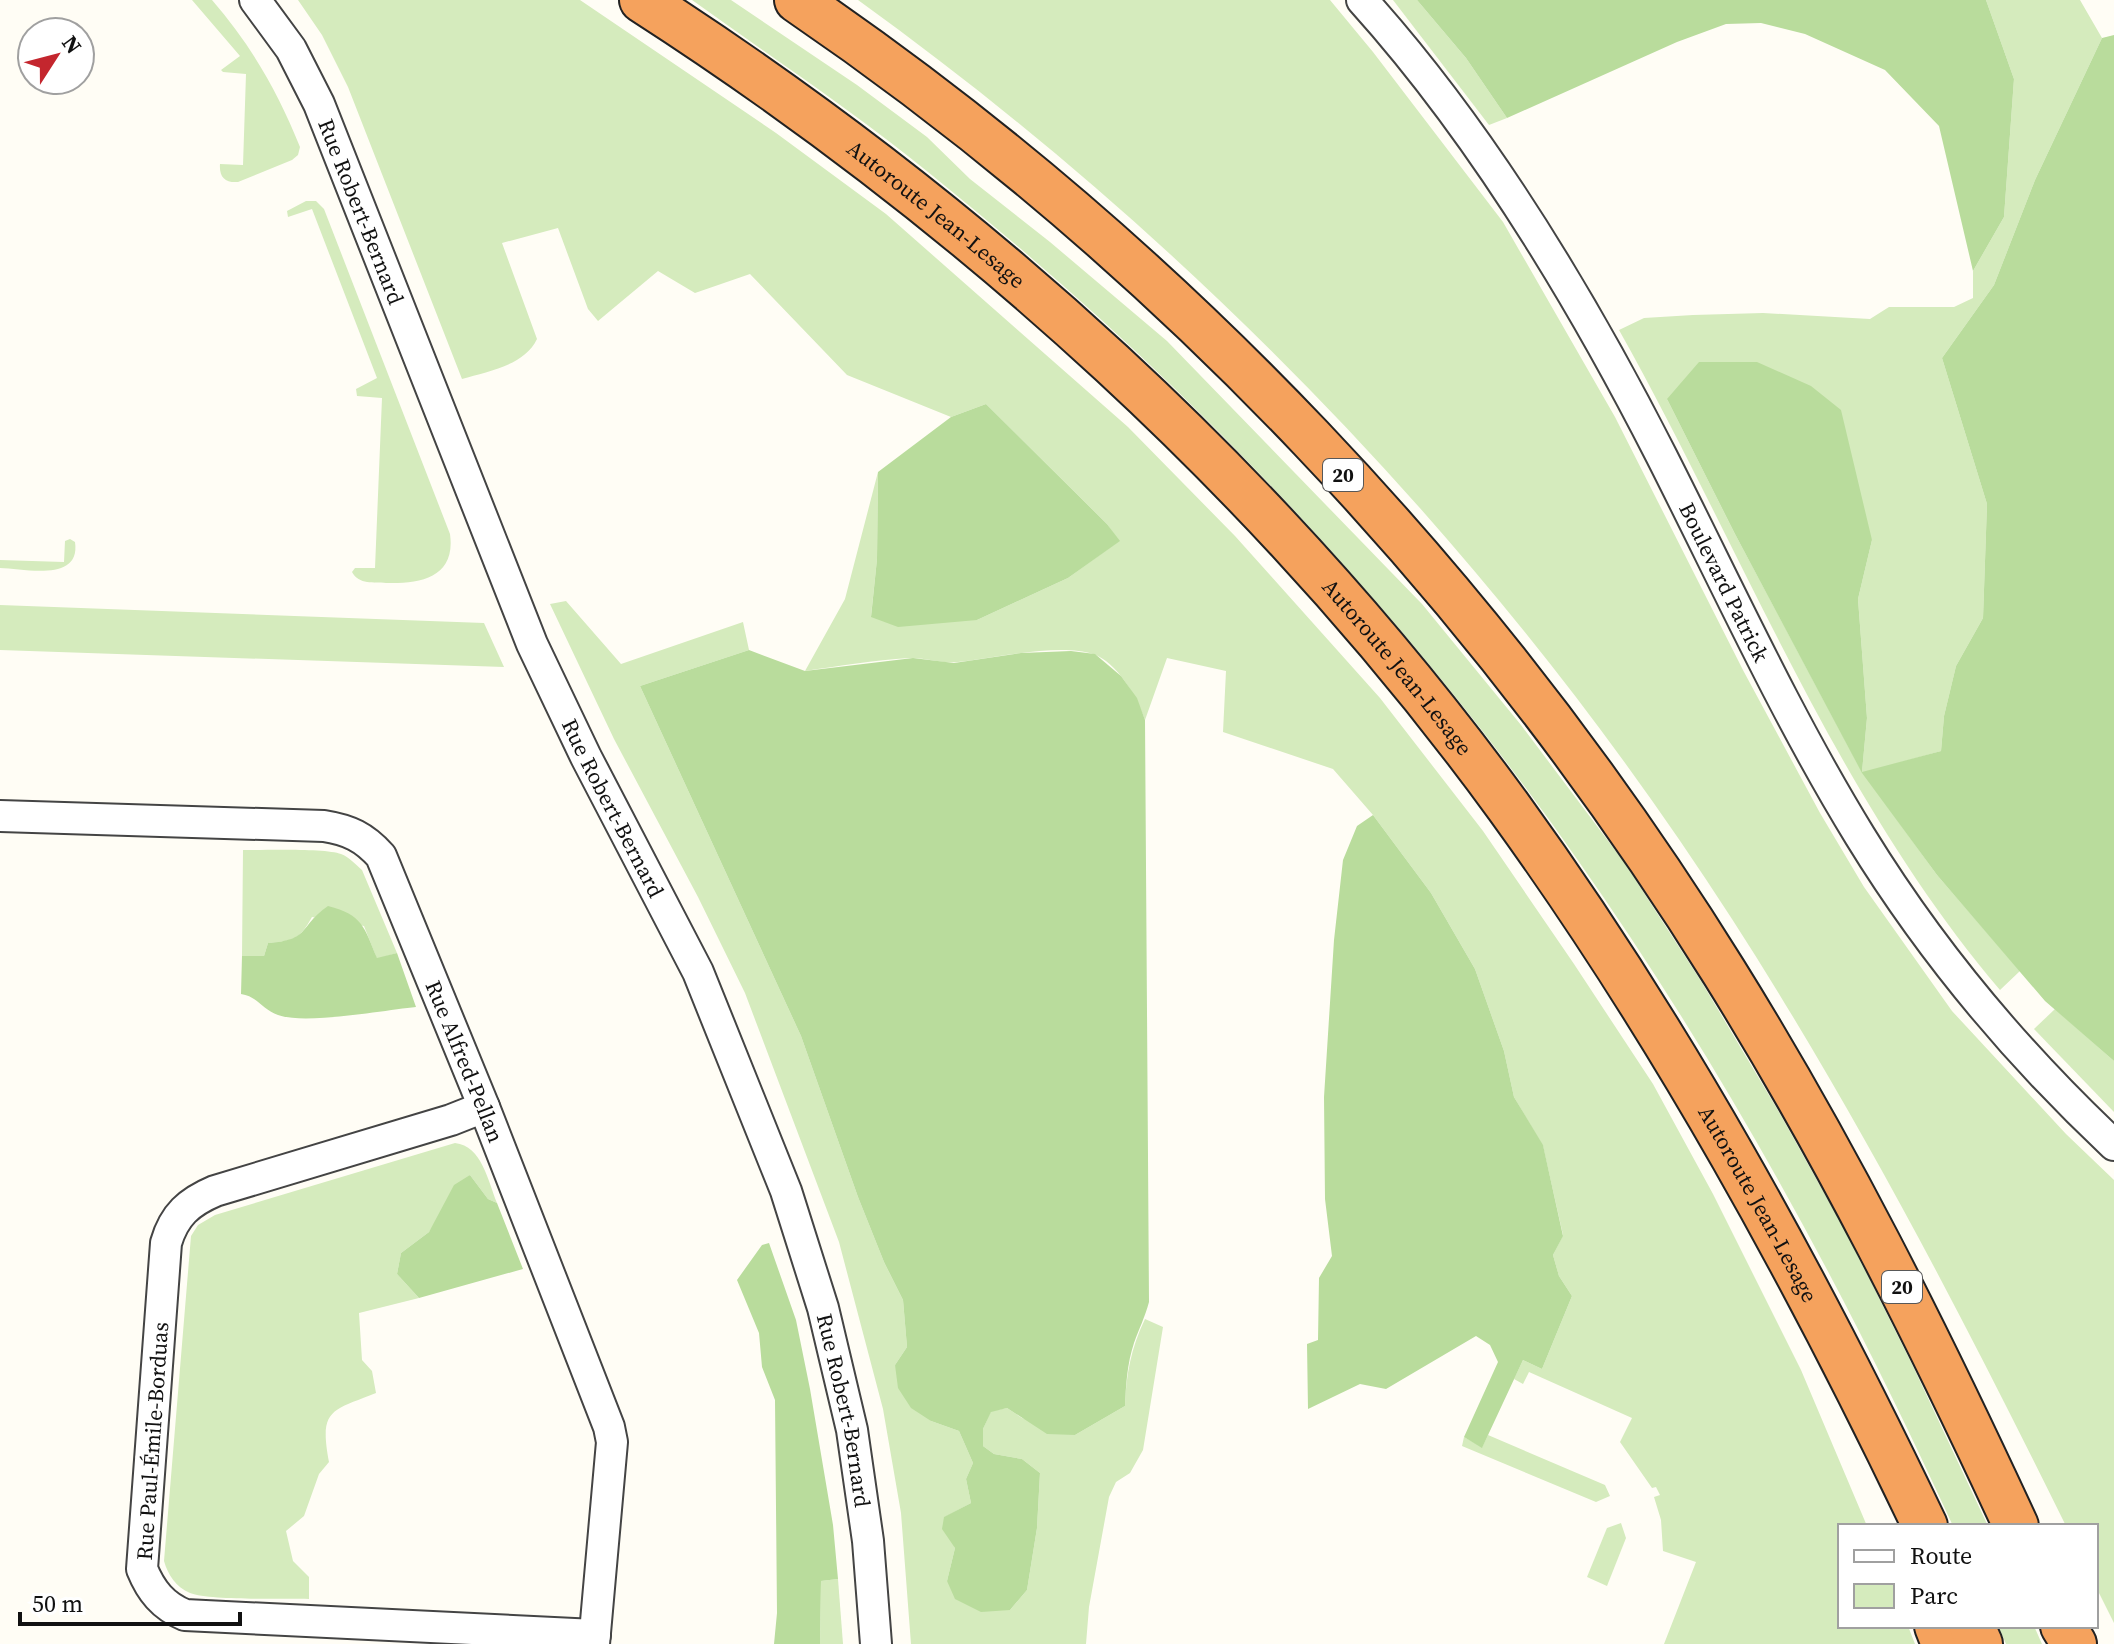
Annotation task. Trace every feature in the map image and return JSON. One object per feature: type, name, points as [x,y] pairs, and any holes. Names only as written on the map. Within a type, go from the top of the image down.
[{"type":"highway","name":"Autoroute Jean-Lesage","points":[[642,0],[817,120],[990,256],[1064,320],[1175,425],[1258,509],[1336,595],[1484,775],[1598,936],[1713,1120],[1848,1367],[1924,1524]]},
{"type":"highway","name":"20","points":[[797,0],[902,75],[1024,171],[1174,303],[1367,500],[1500,654],[1661,874],[1783,1069],[1861,1208],[1921,1325],[2015,1524]]},
{"type":"highway","points":[[1848,1367],[1902,1524]]},
{"type":"street","name":"Rue Robert-Bernard","points":[[255,0],[291,49],[319,104],[532,644],[586,757],[698,972],[786,1191],[823,1308],[852,1430],[868,1541],[876,1644]]},
{"type":"street","name":"Boulevard Patrick","points":[[1362,0],[1467,133],[1571,293],[1642,418],[1817,763],[1879,867],[1984,1009],[2050,1082],[2114,1145]]},
{"type":"street","name":"Rue Alfred-Pellan","points":[[0,816],[324,826],[346,829],[381,856],[484,1107],[609,1427],[612,1442],[595,1639]]},
{"type":"street","name":"Rue Paul-Émile-Borduas","points":[[484,1107],[451,1120],[225,1188],[198,1198],[178,1214],[166,1243],[142,1569],[165,1605],[185,1615],[595,1639]]},
{"type":"green space","points":[[192,0],[212,0],[251,52],[273,88],[300,147],[298,155],[292,160],[238,182],[222,176],[220,164],[243,165],[246,74],[221,70],[240,56]]},
{"type":"green space","points":[[298,0],[580,0],[776,133],[886,214],[1128,427],[1235,536],[1380,698],[1483,831],[1653,1084],[1713,1194],[1801,1370],[1866,1524],[1838,1524],[1838,1628],[1909,1628],[1915,1644],[1664,1644],[1696,1562],[1663,1551],[1661,1520],[1654,1497],[1660,1495],[1620,1442],[1632,1418],[1529,1372],[1523,1384],[1514,1379],[1523,1360],[1542,1369],[1572,1296],[1559,1276],[1553,1255],[1563,1235],[1543,1146],[1514,1097],[1504,1051],[1475,969],[1431,893],[1373,815],[1333,769],[1223,732],[1226,671],[1167,658],[1145,720],[1118,672],[1102,658],[1079,651],[1026,652],[952,662],[896,659],[805,671],[845,599],[878,472],[877,559],[871,616],[977,620],[1068,578],[1119,541],[1107,524],[986,404],[951,417],[847,375],[750,274],[695,293],[658,271],[598,321],[588,309],[558,228],[502,243],[537,339],[523,356],[514,361],[462,379],[348,87],[322,35]]},
{"type":"green space","points":[[692,0],[731,0],[857,85],[927,137],[970,179],[1167,341],[1422,604],[1521,725],[1624,862],[1701,981],[1847,1234],[1987,1524],[1952,1524],[1826,1268],[1733,1101],[1631,938],[1577,859],[1436,672],[1281,496],[1142,357],[991,223],[841,106]]},
{"type":"green space","points":[[858,0],[1330,0],[1503,222],[1615,417],[1744,672],[1864,887],[1952,1011],[2066,1134],[2114,1180],[2114,1623],[2098,1591],[2098,1524],[2065,1524],[1988,1371],[1866,1142],[1778,992],[1643,787],[1547,660],[1445,537],[1338,419],[1225,306],[1107,198],[985,96]]},
{"type":"green space","points":[[1393,0],[1417,0],[1466,58],[1507,118],[1489,125]]},
{"type":"green space","points":[[1417,0],[1986,0],[2014,79],[2004,217],[1973,271],[1939,126],[1885,70],[1805,34],[1761,23],[1726,24],[1677,42],[1507,118],[1466,58]]},
{"type":"green space","points":[[1986,0],[2080,0],[2102,38],[2035,180],[1994,285],[1942,358],[1987,504],[1983,618],[1956,666],[1944,716],[1941,751],[1863,773],[1937,875],[2020,971],[2000,990],[1941,915],[1888,836],[1840,754],[1619,330],[1644,318],[1693,315],[1763,313],[1870,319],[1889,307],[1954,307],[1973,298],[1973,271],[2004,217],[2014,79]],"holes":[[[1667,399],[1872,540],[1858,599],[1867,718],[1862,772]]]},
{"type":"green space","points":[[2114,35],[2114,1061],[2045,1001],[1937,875],[1862,773],[1667,399],[1699,362],[1757,362],[1811,386],[1841,410],[1872,540],[1858,599],[1867,718],[1862,772],[1941,751],[1944,716],[1956,666],[1983,618],[1987,504],[1942,358],[1994,285],[2035,180],[2102,38]]},
{"type":"green space","points":[[306,201],[316,201],[324,209],[450,534],[450,548],[442,569],[423,579],[372,583],[359,579],[352,572],[355,568],[375,568],[382,398],[357,396],[356,389],[377,378],[312,209],[288,217],[287,211]]},
{"type":"green space","points":[[986,404],[1107,524],[1120,541],[1068,578],[977,620],[898,627],[871,617],[877,559],[878,472],[951,417]]},
{"type":"green space","points":[[70,539],[75,542],[75,555],[61,568],[37,571],[0,568],[0,560],[64,562],[65,541]]},
{"type":"green space","points":[[566,601],[621,664],[743,622],[749,650],[640,686],[801,1036],[858,1197],[903,1300],[907,1347],[895,1365],[931,1421],[959,1431],[973,1463],[966,1479],[971,1503],[945,1517],[955,1548],[947,1581],[1010,1610],[1027,1590],[1037,1528],[1040,1473],[1022,1459],[994,1454],[983,1446],[983,1429],[991,1411],[1007,1408],[1022,1418],[1075,1435],[1125,1406],[1130,1362],[1145,1319],[1163,1327],[1143,1450],[1130,1473],[1116,1482],[1109,1497],[1089,1607],[1086,1644],[911,1644],[901,1513],[883,1409],[839,1242],[745,993],[614,739],[550,604]]},
{"type":"green space","points":[[0,605],[484,623],[504,667],[0,650]]},
{"type":"green space","points":[[749,650],[805,671],[913,658],[954,663],[1021,653],[1071,651],[1095,654],[1121,676],[1137,698],[1145,720],[1149,1302],[1130,1359],[1125,1406],[1075,1435],[1047,1434],[1007,1408],[991,1412],[983,1429],[983,1446],[994,1454],[1022,1459],[1040,1473],[1037,1528],[1027,1590],[1010,1610],[981,1612],[955,1599],[947,1581],[955,1548],[942,1529],[944,1517],[971,1503],[966,1479],[973,1463],[959,1431],[931,1421],[911,1408],[898,1388],[895,1365],[907,1347],[903,1300],[858,1197],[801,1036],[640,686]]},
{"type":"green space","points":[[1373,815],[1431,893],[1475,969],[1504,1051],[1514,1097],[1543,1145],[1563,1236],[1553,1255],[1559,1276],[1572,1296],[1542,1369],[1523,1360],[1482,1448],[1464,1437],[1498,1362],[1490,1345],[1476,1336],[1386,1389],[1360,1384],[1308,1409],[1307,1344],[1318,1340],[1319,1278],[1332,1256],[1325,1199],[1324,1097],[1334,940],[1343,860],[1357,826]]},
{"type":"green space","points":[[243,850],[322,851],[347,857],[362,870],[397,953],[377,959],[364,926],[312,917],[295,938],[268,943],[264,956],[242,956]]},
{"type":"green space","points":[[328,906],[349,914],[361,924],[377,958],[397,953],[416,1007],[325,1018],[290,1018],[273,1013],[251,997],[241,994],[242,956],[264,956],[268,943],[298,936]]},
{"type":"green space","points":[[2055,1009],[2114,1061],[2114,1112],[2034,1029]]},
{"type":"green space","points":[[455,1143],[472,1151],[478,1158],[497,1203],[488,1199],[470,1175],[429,1232],[401,1253],[397,1274],[419,1298],[359,1313],[362,1360],[372,1371],[376,1393],[332,1414],[326,1431],[329,1462],[319,1474],[304,1516],[286,1531],[293,1561],[309,1577],[309,1599],[248,1599],[190,1593],[173,1580],[164,1561],[191,1236],[198,1225],[215,1215]]},
{"type":"green space","points":[[470,1175],[488,1199],[497,1203],[523,1269],[419,1298],[397,1274],[401,1253],[429,1232],[454,1185]]},
{"type":"green space","points":[[769,1243],[796,1320],[833,1525],[838,1579],[821,1581],[820,1644],[774,1644],[777,1613],[775,1400],[762,1367],[759,1333],[737,1280],[762,1245]]},
{"type":"green space","points":[[1488,1435],[1605,1485],[1610,1496],[1596,1502],[1462,1446],[1464,1437],[1482,1447]]},
{"type":"green space","points":[[1621,1523],[1626,1538],[1607,1586],[1587,1577],[1607,1528]]},
{"type":"green space","points":[[838,1579],[843,1644],[820,1644],[821,1581]]},
{"type":"green space","points":[[1999,1628],[2035,1628],[2042,1644],[2006,1644]]}]
